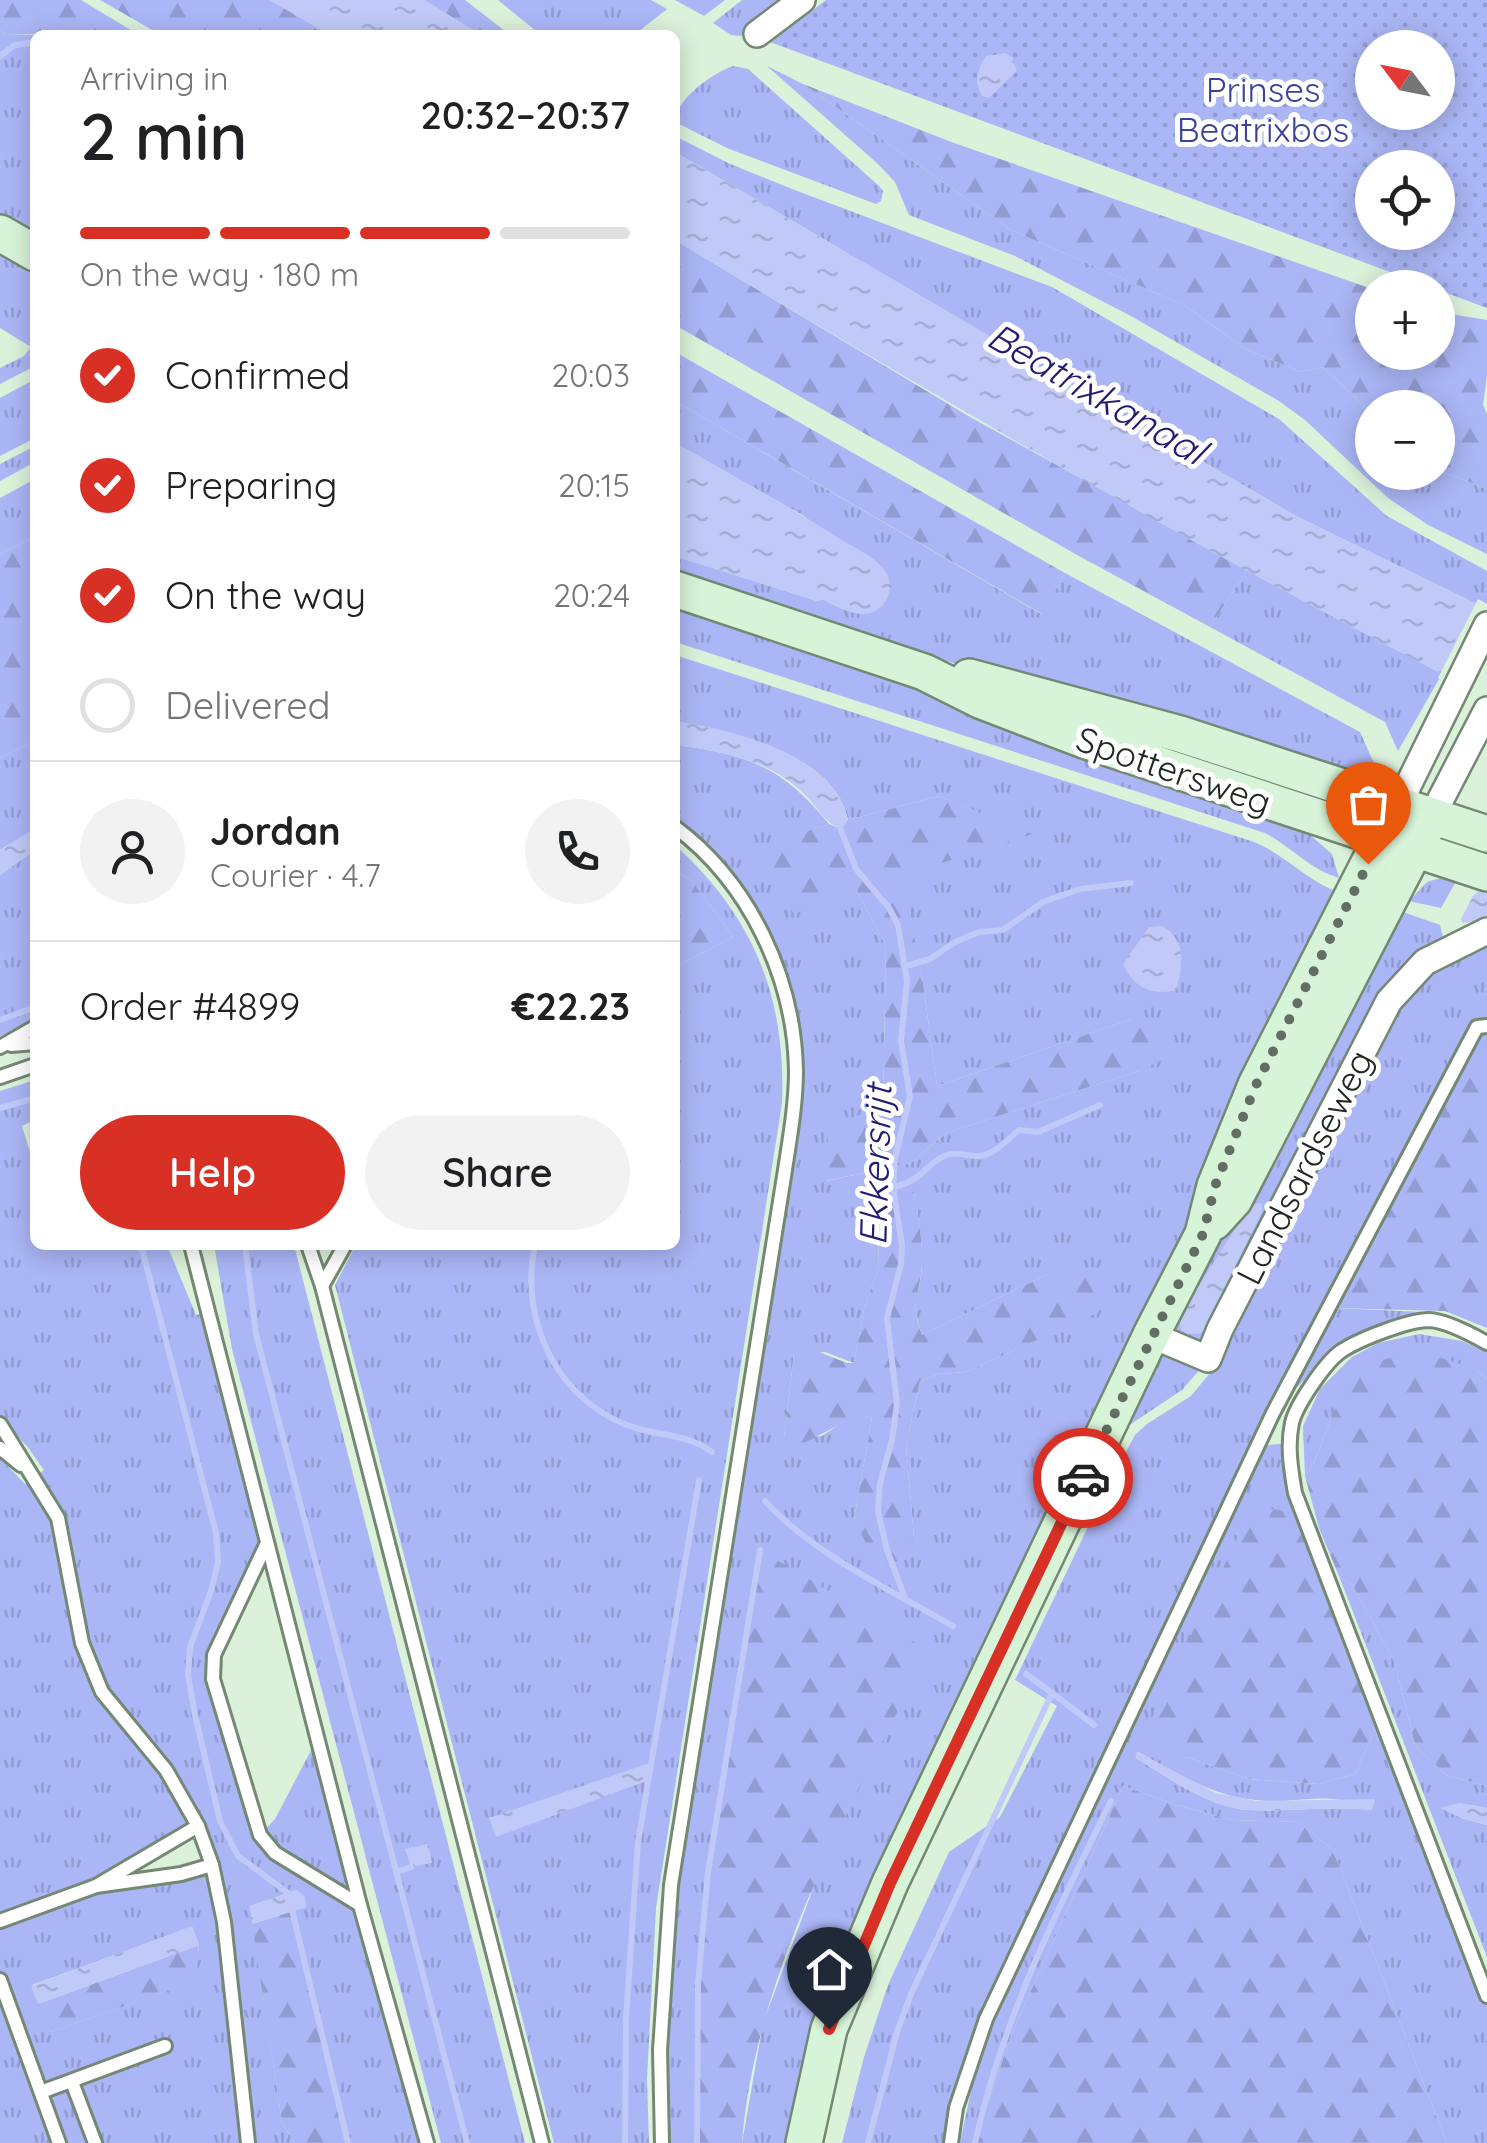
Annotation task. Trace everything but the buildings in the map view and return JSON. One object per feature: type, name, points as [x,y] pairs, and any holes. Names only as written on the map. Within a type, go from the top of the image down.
[{"type":"street","points":[[756,34],[802,0]]},
{"type":"street","points":[[0,233],[30,250]]},
{"type":"street","name":"Spottersweg","points":[[680,590],[924,672],[982,701],[1084,740],[1487,873]]},
{"type":"street","points":[[1398,806],[1487,625]]},
{"type":"street","name":"Spottersweg","points":[[924,672],[981,678],[1069,702],[1487,834]]},
{"type":"street","points":[[1432,816],[1487,710]]},
{"type":"street","name":"Landsardseweg","points":[[804,2143],[825,2044],[846,1983],[890,1883],[1203,1234],[1215,1186],[1256,1085],[1398,806]]},
{"type":"street","name":"Landsardseweg","points":[[1203,1234],[1234,1200],[1432,816]]},
{"type":"street","name":"Landsardseweg","points":[[1151,1335],[1208,1360],[1380,1016],[1411,974],[1425,962],[1487,931]]},
{"type":"lane","points":[[662,2143],[660,2050],[671,1885],[785,1170],[796,1070],[790,1017],[768,945],[748,906],[716,866],[680,832]]},
{"type":"lane","points":[[950,2143],[956,2108],[986,2019],[1272,1413],[1477,1027],[1487,1026]]},
{"type":"lane","points":[[2,1047],[30,1031]]},
{"type":"lane","points":[[2,1047],[30,1044]]},
{"type":"lane","points":[[0,1077],[30,1067]]},
{"type":"lane","points":[[193,1250],[266,1546],[427,2143]]},
{"type":"lane","points":[[310,1250],[542,2143]]},
{"type":"lane","points":[[322,1286],[342,1250]]},
{"type":"lane","points":[[1487,1343],[1428,1320],[1382,1332],[1340,1353],[1314,1383],[1292,1420],[1289,1456],[1294,1493],[1487,1996]]},
{"type":"lane","points":[[1272,1413],[1292,1420]]},
{"type":"lane","points":[[0,1424],[58,1518],[82,1643],[102,1692],[166,1770],[198,1826],[212,1865],[224,1922],[248,2143]]},
{"type":"lane","points":[[0,1448],[29,1471]]},
{"type":"lane","points":[[266,1546],[214,1654],[213,1679],[260,1835],[275,1853],[360,1905]]},
{"type":"lane","points":[[0,1922],[96,1886],[198,1826]]},
{"type":"lane","points":[[96,1886],[181,1874],[212,1865]]},
{"type":"lane","points":[[0,1980],[59,2143]]},
{"type":"lane","points":[[41,2092],[166,2046]]},
{"type":"lane","points":[[72,2082],[95,2143]]},
{"type":"green space","points":[[0,0],[81,0],[131,30],[30,30],[30,34],[0,31]]},
{"type":"green space","points":[[100,0],[270,0],[321,30],[152,30]]},
{"type":"green space","points":[[424,0],[465,0],[504,30],[473,30]]},
{"type":"green space","points":[[498,0],[651,0],[667,9],[640,30],[535,30]]},
{"type":"green space","points":[[675,0],[725,0],[704,16]]},
{"type":"green space","points":[[742,0],[786,0],[741,36],[731,35],[713,23]]},
{"type":"green space","name":"Prinses Beatrixbos","points":[[826,0],[1487,0],[1487,308],[1455,296],[1455,270],[1385,270],[770,42]]},
{"type":"green space","points":[[0,31],[30,35],[30,237],[0,220]]},
{"type":"green space","points":[[733,66],[748,69],[879,186],[883,191],[881,201],[876,204],[727,148],[680,124],[681,105],[716,74]]},
{"type":"green space","points":[[767,66],[803,84],[1011,230],[1186,306],[1245,349],[1301,372],[1323,367],[1355,397],[1355,467],[1279,401],[1129,315],[1015,256],[909,215],[895,182]]},
{"type":"green space","points":[[803,84],[954,143],[1355,283],[1355,370],[1455,370],[1455,315],[1487,320],[1483,405],[1487,414],[1487,489],[1455,477],[1455,390],[1355,390],[1355,397],[1323,367],[1301,372],[1245,349],[1186,306],[1011,230]]},
{"type":"green space","points":[[680,139],[792,189],[1052,287],[1279,419],[1387,516],[1487,571],[1487,609],[1296,516],[680,155]]},
{"type":"green space","points":[[680,243],[970,417],[1247,570],[1210,627],[680,328]]},
{"type":"green space","points":[[0,250],[30,268],[30,346],[0,328]]},
{"type":"green space","points":[[30,348],[30,369],[0,384],[0,368],[24,356]]},
{"type":"green space","points":[[680,355],[1065,573],[1042,614],[680,404]]},
{"type":"green space","points":[[30,382],[30,441],[0,456],[0,398]]},
{"type":"green space","points":[[680,404],[1041,614],[1065,573],[1360,732],[1378,772],[1359,776],[950,662],[680,578],[680,558],[862,614],[880,605],[890,587],[804,516],[680,446]]},
{"type":"green space","points":[[30,449],[30,465],[0,481],[0,464]]},
{"type":"green space","points":[[1455,477],[1487,489],[1487,554],[1428,525],[1379,490],[1455,490]]},
{"type":"green space","points":[[30,482],[30,539],[0,554],[0,498]]},
{"type":"green space","points":[[30,539],[30,743],[0,758],[0,554]]},
{"type":"green space","points":[[1247,570],[1442,674],[1398,751],[1385,722],[1210,627]]},
{"type":"green space","points":[[680,605],[967,703],[1130,776],[1309,834],[1332,854],[1339,878],[1319,870],[1265,833],[680,644]]},
{"type":"green space","points":[[680,657],[1254,842],[1335,891],[793,2143],[742,2143],[763,2023],[811,1894],[760,1551],[708,1872],[698,1983],[697,2143],[662,2143],[666,1939],[796,1071],[782,984],[748,906],[680,832],[680,746],[723,753],[762,766],[812,805],[829,824],[753,850],[857,891],[886,946],[883,1108],[826,1181],[911,1163],[946,1133],[1142,1070],[1132,1019],[937,1086],[922,975],[901,876],[1030,834],[939,796],[848,820],[839,797],[823,777],[802,762],[778,749],[680,722]],"holes":[[[892,1187],[914,1193],[922,1265],[916,1306],[922,1335],[1046,1275],[1096,1313],[966,1372],[939,1374],[920,1381],[906,1447],[914,1537],[854,1520],[872,1417],[849,1418],[822,1436],[784,1438],[794,1354],[825,1352],[854,1363],[864,1309],[878,1269],[879,1232],[869,1198]]]},
{"type":"green space","points":[[30,743],[30,832],[0,850],[0,758]]},
{"type":"green space","points":[[939,796],[1032,834],[902,876],[922,975],[937,1086],[1132,1019],[1161,1024],[1173,1039],[1162,1060],[1142,1070],[946,1133],[911,1163],[825,1181],[829,1124],[883,1108],[886,946],[857,891],[794,914],[752,850],[829,824],[841,829],[848,820]]},
{"type":"green space","points":[[680,850],[726,901],[760,961],[778,1028],[782,1103],[656,1908],[647,2079],[649,2143],[554,2143],[335,1285],[353,1250],[680,1250],[680,964],[733,937],[693,882],[680,873]]},
{"type":"green space","points":[[30,854],[30,1024],[0,1036],[0,875]]},
{"type":"green space","points":[[680,873],[693,882],[733,937],[680,964]]},
{"type":"green space","points":[[1447,876],[1458,878],[1441,908],[1409,901],[1427,882]]},
{"type":"green space","points":[[1403,912],[1440,925],[1443,937],[1427,948],[1204,1339],[1194,1342],[1175,1334],[1171,1328],[1181,1295],[1305,1104]],"holes":[[[1216,1304],[1200,1334],[1181,1329],[1179,1316]]]},
{"type":"green space","points":[[1487,941],[1487,1039],[1481,1037],[1334,1308],[1424,1312],[1342,1345],[1292,1391],[1270,1401],[977,2024],[942,2143],[842,2143],[888,1985],[949,1852],[1000,1817],[1057,1706],[1015,1680],[1107,1487],[1135,1435],[1191,1396],[1210,1373],[1386,1024],[1423,975]]},
{"type":"green space","points":[[1482,1037],[1487,1039],[1487,1328],[1445,1311],[1333,1308],[1452,1068]]},
{"type":"green space","points":[[30,1082],[30,1122],[22,1126],[30,1152],[30,1250],[169,1250],[196,1315],[210,1311],[266,1545],[214,1655],[213,1679],[261,1834],[275,1819],[317,1739],[427,2143],[348,2143],[293,1911],[306,1907],[297,1890],[250,1906],[282,2123],[295,2143],[0,2143],[0,1458],[25,1484],[44,1470],[0,1419],[0,1091]],"holes":[[[199,1827],[212,1865],[100,1884]],[[192,1927],[199,1945],[195,1981],[51,2032],[32,1985]]]},
{"type":"green space","points":[[893,1187],[914,1192],[922,1246],[916,1306],[922,1335],[1046,1275],[1092,1268],[1110,1280],[1111,1297],[1097,1313],[966,1372],[939,1374],[920,1381],[906,1447],[914,1537],[904,1561],[885,1562],[868,1547],[854,1520],[872,1417],[842,1424],[795,1447],[784,1438],[794,1354],[806,1347],[854,1363],[864,1309],[878,1269],[879,1232],[869,1198]]},
{"type":"green space","points":[[215,1250],[295,1250],[525,2143],[441,2143],[232,1349]]},
{"type":"green space","points":[[1419,1334],[1462,1341],[1487,1352],[1487,1379],[1475,1369],[1333,1413],[1305,1476],[1303,1426],[1320,1389],[1352,1357],[1378,1343]]},
{"type":"green space","points":[[1423,1352],[1475,1369],[1487,1379],[1487,1786],[1446,1775],[1415,1745],[1395,1663],[1353,1586],[1339,1576],[1319,1528],[1305,1476],[1333,1413],[1364,1363]]},
{"type":"green space","points":[[1161,1353],[1201,1368],[1182,1390],[1128,1426],[1027,1639],[1021,1631]]},
{"type":"green space","points":[[1281,1444],[1287,1488],[1296,1514],[1186,1757],[1249,1779],[1319,1784],[1355,1774],[1378,1723],[1487,2001],[1487,2143],[1447,2143],[1333,1850],[1299,1822],[1233,1820],[1123,1786],[1011,2035],[975,2143],[960,2143],[977,2062],[1043,1909],[1258,1455],[1267,1445]],"holes":[[[1138,1752],[1194,1782],[1239,1798],[1327,1798],[1372,1810],[1233,1808],[1189,1790],[1136,1758]]]},
{"type":"green space","points":[[1253,1505],[1296,1514],[1378,1723],[1355,1774],[1319,1784],[1249,1779],[1186,1757],[1146,1730]]},
{"type":"green space","points":[[760,1550],[928,1650],[840,1828],[787,1952],[766,2015],[742,2143],[697,2143],[698,1983],[708,1872]]},
{"type":"green space","points":[[1339,1576],[1353,1586],[1395,1663],[1415,1745],[1446,1775],[1487,1786],[1487,1808],[1459,1803],[1461,1818],[1487,1825],[1487,1957]]},
{"type":"green space","points":[[1123,1786],[1233,1820],[1299,1822],[1333,1850],[1447,2143],[975,2143],[1011,2035]]},
{"type":"green space","points":[[293,1911],[348,2143],[295,2143],[282,2123],[252,1924]]},
{"type":"green space","points":[[199,1945],[196,1981],[51,2032],[38,2004]]},
{"type":"water","points":[[270,0],[424,0],[473,30],[321,30]]},
{"type":"water","points":[[1005,53],[1012,57],[1017,71],[989,98],[982,96],[977,80],[983,61],[986,56]]},
{"type":"water","points":[[680,155],[1296,516],[1487,609],[1442,674],[1151,518],[680,243]]},
{"type":"water","points":[[680,446],[872,558],[887,574],[888,596],[873,612],[854,613],[822,599],[817,601],[680,558]]},
{"type":"water","points":[[680,722],[751,739],[802,762],[839,797],[848,820],[841,829],[834,826],[787,780],[758,764],[680,746]]},
{"type":"water","points":[[30,832],[30,854],[0,875],[0,850]]},
{"type":"water","points":[[1478,892],[1487,893],[1487,919],[1463,923],[1461,919]]},
{"type":"water","points":[[1163,926],[1180,947],[1181,962],[1177,990],[1160,992],[1138,984],[1123,964],[1149,927]]},
{"type":"water","points":[[1253,1201],[1262,1204],[1262,1212],[1205,1329],[1200,1334],[1187,1334],[1181,1329],[1179,1316]]},
{"type":"water","points":[[1137,1752],[1216,1793],[1257,1801],[1375,1799],[1372,1810],[1233,1808],[1175,1782],[1135,1758]]},
{"type":"water","points":[[652,1762],[649,1780],[496,1837],[489,1818]]},
{"type":"water","points":[[1459,1803],[1487,1808],[1487,1825],[1440,1808]]},
{"type":"water","points":[[428,1844],[432,1863],[411,1867],[405,1849]]},
{"type":"water","points":[[297,1890],[305,1896],[306,1907],[252,1924],[250,1906]]},
{"type":"water","points":[[192,1926],[199,1945],[38,2004],[31,1986]]},
{"type":"pier","points":[[1478,599],[1487,604],[1487,700],[1438,678]]},
{"type":"waterway","name":"Ekkersrijt","points":[[0,56],[15,45],[30,43]]},
{"type":"waterway","name":"Ekkersrijt","points":[[839,825],[856,869],[898,925],[907,981],[901,1041],[910,1096],[895,1158],[893,1187],[901,1264],[887,1318],[897,1404],[878,1511],[905,1598]]},
{"type":"waterway","points":[[906,966],[930,959],[979,932],[1003,930],[1043,902],[1080,889],[1131,883]]},
{"type":"waterway","points":[[0,1020],[30,1009]]},
{"type":"waterway","points":[[0,1108],[30,1099]]},
{"type":"waterway","points":[[893,1187],[911,1181],[947,1155],[985,1155],[1019,1130],[1038,1132],[1100,1105]]},
{"type":"waterway","points":[[142,1250],[216,1533],[218,1562],[190,1647],[188,1675],[195,1715],[220,1821],[238,1856],[288,1893],[348,2143]]},
{"type":"waterway","points":[[246,1250],[256,1334],[467,2143]]},
{"type":"waterway","name":"Ekkersrijt","points":[[534,1250],[533,1303],[551,1358],[567,1381],[587,1402],[611,1418],[639,1429],[686,1439],[712,1452]]},
{"type":"waterway","points":[[625,2143],[626,2019],[638,1842],[699,1480]]},
{"type":"waterway","name":"Ekkersrijt","points":[[765,1501],[829,1554],[953,1626]]},
{"type":"waterway","points":[[697,2143],[698,1983],[708,1872],[760,1550]]},
{"type":"waterway","name":"Ekkersrijt","points":[[868,2143],[911,1994],[1052,1693],[1026,1674]]},
{"type":"waterway","name":"Ekkersrijt","points":[[1052,1693],[1094,1725]]},
{"type":"waterway","points":[[975,2143],[1015,2011],[1051,1925],[1111,1801]]},
{"type":"waterway","points":[[396,1872],[411,1867]]},
{"type":"way so far","points":[[1083,1478],[1203,1234],[1215,1186],[1256,1085],[1368,864]]},
{"type":"route","points":[[829,2029],[890,1883],[1083,1478]]},
{"type":"water label","name":"Beatrixkanaal","points":[[1097,393]]}]
